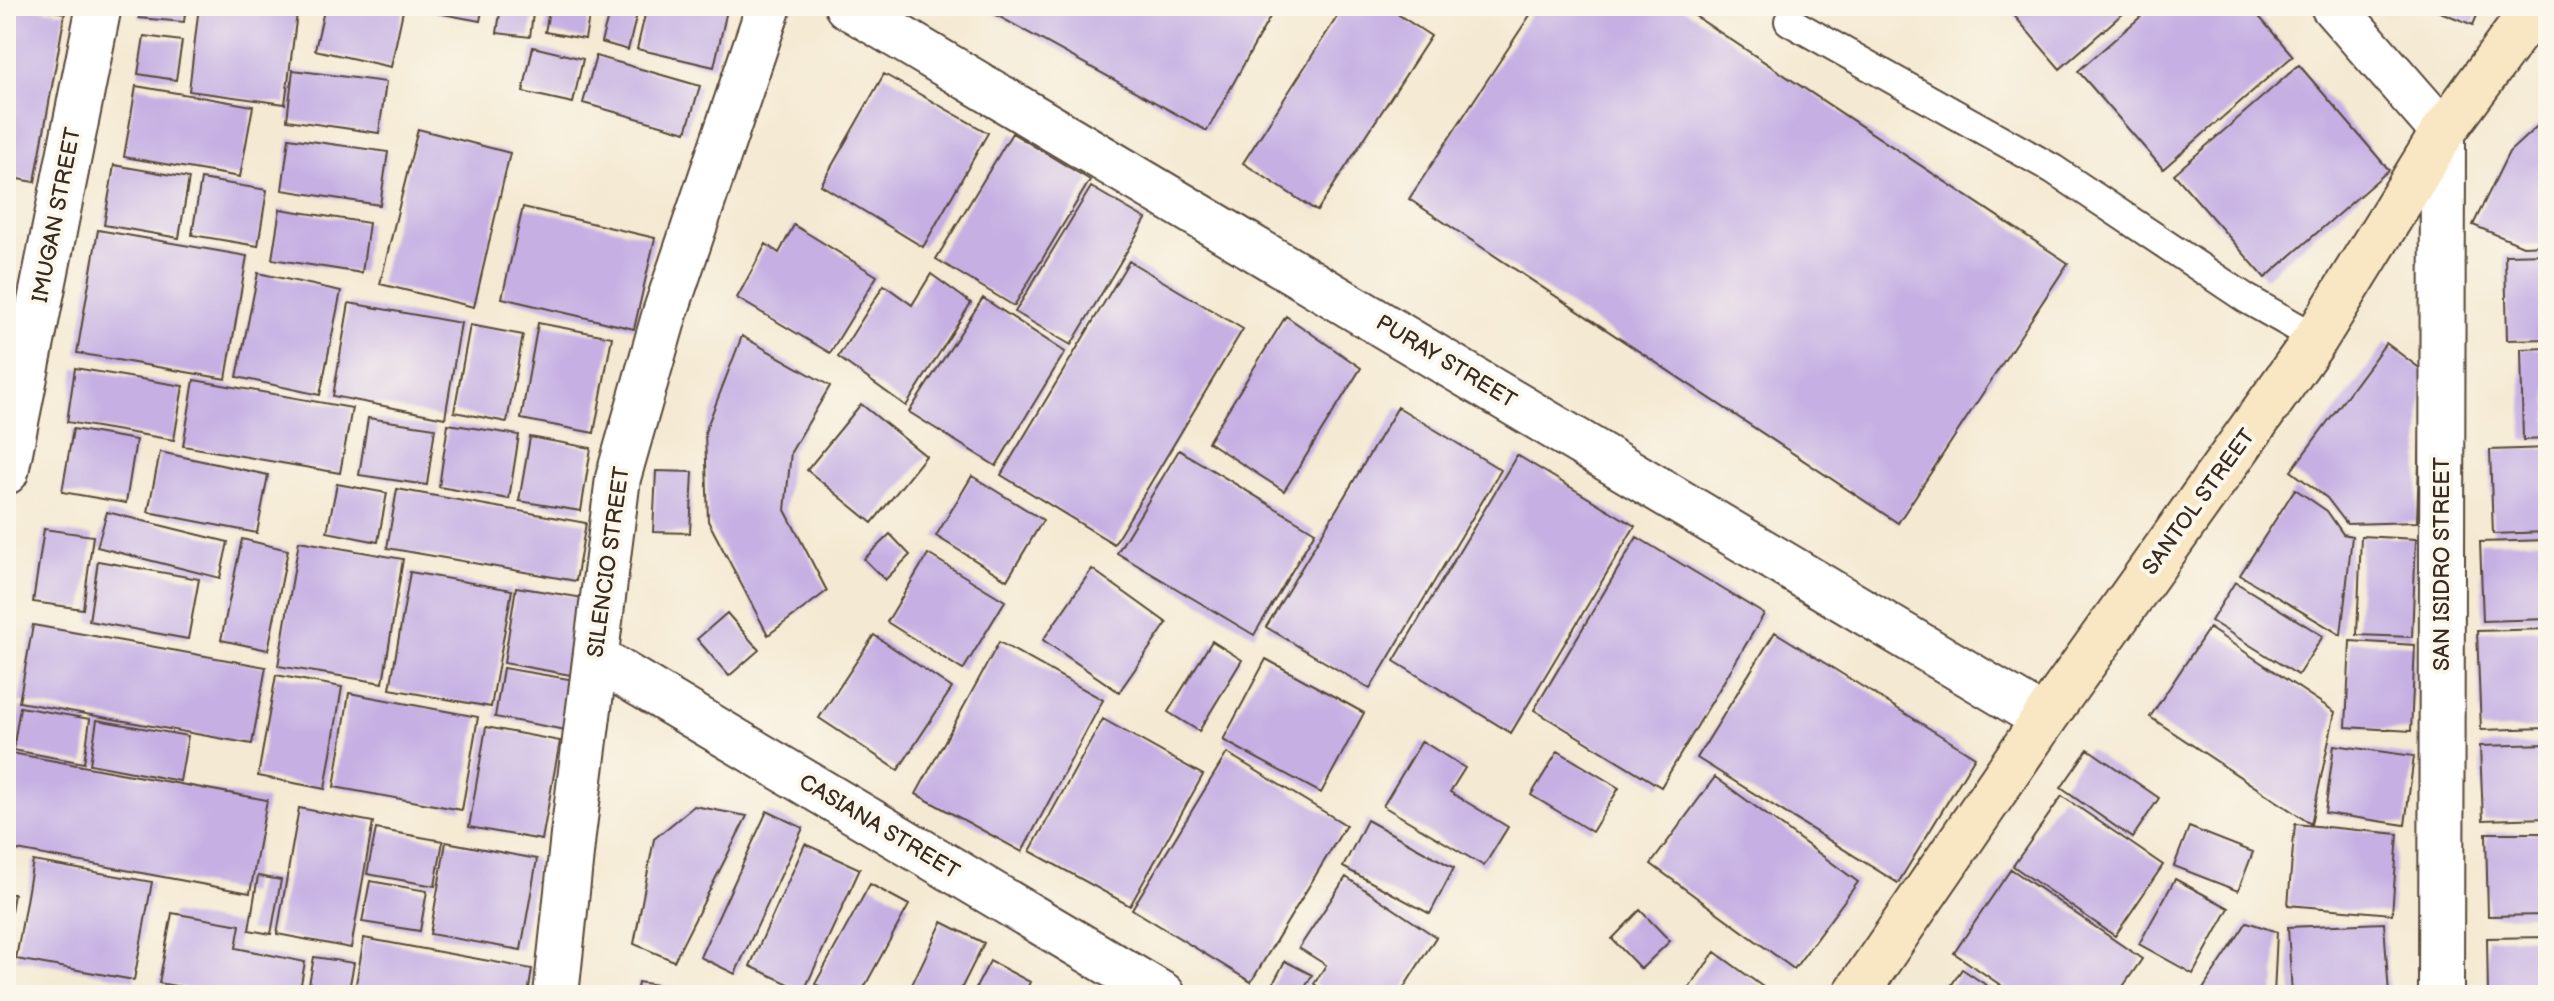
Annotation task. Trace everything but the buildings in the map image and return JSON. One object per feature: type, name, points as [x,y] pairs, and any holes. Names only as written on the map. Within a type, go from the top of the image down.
[{"type":"street","name":"IMUGAN STREET","points":[[6,472],[99,6]]},
{"type":"street","name":"SILENCIO STREET","points":[[556,995],[618,478],[665,313],[769,6]]},
{"type":"street","name":"PURAY STREET","points":[[847,6],[2044,719]]},
{"type":"street","points":[[2333,6],[2443,132]]},
{"type":"street","name":"SANTOL STREET","points":[[1855,995],[2044,719],[2316,338],[2443,132],[2536,6]]},
{"type":"street","name":"SAN ISIDRO STREET","points":[[2441,995],[2443,132]]},
{"type":"street","name":"CASIANA STREET","points":[[596,658],[1163,995]]},
{"type":"lane","points":[[1789,21],[2053,169],[2247,299],[2316,338]]}]
